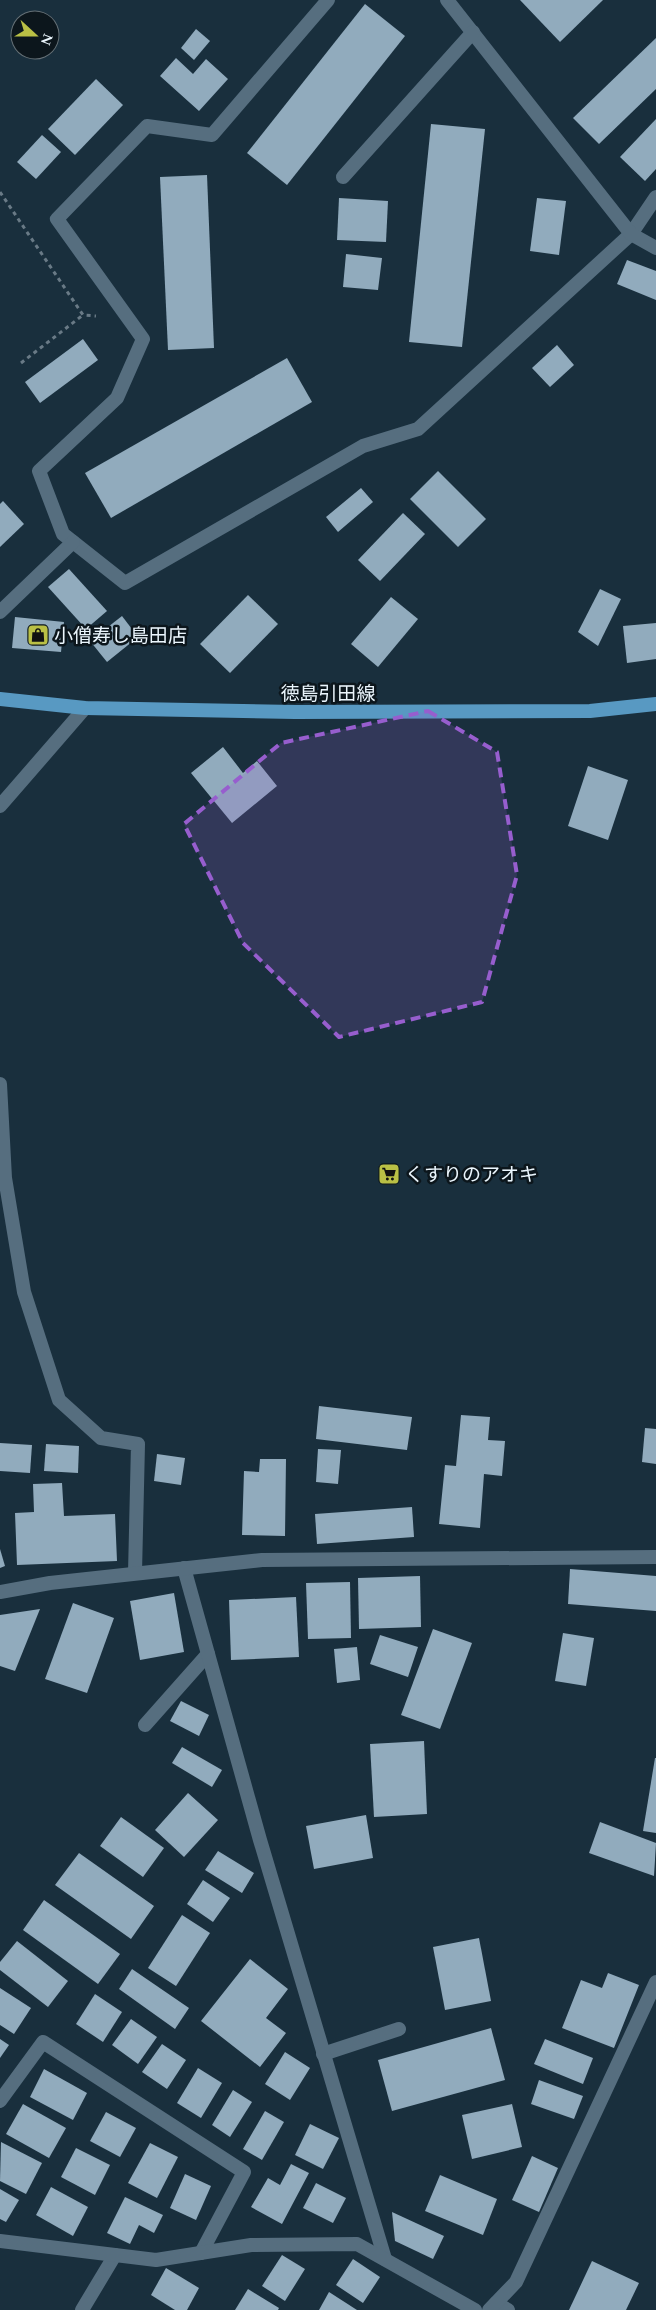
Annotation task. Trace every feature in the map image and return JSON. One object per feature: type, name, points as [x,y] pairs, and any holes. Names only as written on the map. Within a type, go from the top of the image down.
[{"type":"main road","name":"徳島引田線","points":[[0,699],[85,708],[295,712],[590,712],[656,704]]},
{"type":"street","points":[[328,0],[212,135],[146,126],[57,219],[143,339],[117,398],[39,471],[63,534],[125,583],[364,446],[418,429],[631,234],[656,197]]},
{"type":"street","points":[[447,0],[631,234],[656,248]]},
{"type":"street","points":[[343,177],[473,32]]},
{"type":"street","points":[[0,612],[73,542]]},
{"type":"street","points":[[0,806],[85,708]]},
{"type":"street","points":[[0,1084],[5,1178],[24,1292],[59,1400],[102,1438],[138,1444],[135,1573]]},
{"type":"street","points":[[0,1592],[50,1583],[262,1560],[656,1557]]},
{"type":"street","points":[[184,1568],[323,2054],[384,2259]]},
{"type":"street","points":[[145,1725],[208,1654]]},
{"type":"street","points":[[498,2308],[516,2282],[656,1982]]},
{"type":"street","points":[[323,2054],[399,2029]]},
{"type":"street","points":[[0,2101],[43,2042],[244,2172],[201,2253]]},
{"type":"street","points":[[0,2241],[156,2260],[250,2245],[357,2244],[475,2310]]},
{"type":"street","points":[[82,2310],[115,2255]]},
{"type":"path","points":[[0,192],[83,315]]},
{"type":"path","points":[[21,363],[83,315],[130,320]]},
{"type":"highlighted area","points":[[428,711],[497,752],[517,875],[482,1002],[339,1037],[243,943],[184,824],[281,743]]},
{"type":"building","points":[[520,0],[603,0],[560,42]]},
{"type":"building","points":[[365,4],[405,36],[287,185],[247,153]]},
{"type":"building","points":[[196,29],[210,41],[194,60],[181,48]]},
{"type":"building","points":[[656,38],[656,89],[599,144],[573,118]]},
{"type":"building","points":[[176,58],[193,74],[206,59],[228,79],[199,111],[160,76]]},
{"type":"building","points":[[96,79],[123,105],[75,155],[48,129]]},
{"type":"building","points":[[656,119],[656,169],[645,181],[620,157]]},
{"type":"building","points":[[431,124],[485,129],[462,347],[409,342]]},
{"type":"building","points":[[42,135],[61,152],[36,179],[17,162]]},
{"type":"building","points":[[207,175],[214,348],[168,350],[160,177]]},
{"type":"building","points":[[339,198],[388,201],[386,242],[337,240]]},
{"type":"building","points":[[537,198],[566,201],[559,255],[530,251]]},
{"type":"building","points":[[346,254],[382,258],[378,290],[343,287]]},
{"type":"building","points":[[627,260],[656,271],[656,300],[617,284]]},
{"type":"building","points":[[83,339],[98,360],[40,403],[25,382]]},
{"type":"building","points":[[557,345],[574,365],[550,387],[532,368]]},
{"type":"building","points":[[287,358],[312,402],[111,518],[85,473]]},
{"type":"building","points":[[438,471],[486,519],[458,547],[410,499]]},
{"type":"building","points":[[361,488],[373,502],[338,532],[326,517]]},
{"type":"building","points":[[3,501],[24,524],[0,547],[0,504]]},
{"type":"building","points":[[403,513],[425,534],[380,581],[358,560]]},
{"type":"building","points":[[69,569],[107,611],[86,629],[48,587]]},
{"type":"building","points":[[600,589],[621,599],[598,646],[578,632]]},
{"type":"building","points":[[248,595],[278,624],[230,673],[200,644]]},
{"type":"building","points":[[391,597],[418,619],[378,667],[351,644]]},
{"type":"building","points":[[122,616],[138,637],[107,662],[90,641]]},
{"type":"building","name":"小僧寿し島田店","points":[[15,617],[64,622],[61,652],[12,648]]},
{"type":"building","points":[[656,623],[656,659],[627,663],[623,626]]},
{"type":"building","points":[[223,747],[243,773],[257,761],[277,786],[232,823],[191,773]]},
{"type":"building","points":[[588,766],[628,780],[608,840],[568,826]]},
{"type":"building","points":[[319,1406],[412,1417],[407,1450],[316,1439]]},
{"type":"building","points":[[461,1415],[490,1417],[488,1440],[505,1441],[502,1476],[484,1474],[480,1528],[439,1524],[445,1465],[456,1466]]},
{"type":"building","points":[[645,1428],[656,1429],[656,1464],[642,1462]]},
{"type":"building","points":[[0,1443],[32,1445],[30,1473],[0,1471]]},
{"type":"building","points":[[46,1444],[79,1446],[78,1473],[44,1471]]},
{"type":"building","points":[[318,1449],[341,1450],[338,1484],[316,1482]]},
{"type":"building","points":[[157,1454],[185,1458],[181,1485],[154,1481]]},
{"type":"building","points":[[260,1459],[286,1459],[285,1536],[242,1535],[244,1471],[259,1472]]},
{"type":"building","points":[[62,1483],[64,1516],[115,1514],[117,1561],[17,1565],[15,1513],[34,1512],[33,1484]]},
{"type":"building","points":[[412,1507],[414,1537],[317,1544],[315,1514]]},
{"type":"building","points":[[0,1549],[5,1566],[0,1568]]},
{"type":"building","points":[[570,1569],[656,1576],[656,1611],[568,1604]]},
{"type":"building","points":[[420,1576],[421,1627],[359,1629],[358,1578]]},
{"type":"building","points":[[350,1582],[351,1638],[308,1639],[306,1583]]},
{"type":"building","points":[[174,1593],[184,1652],[140,1660],[130,1601]]},
{"type":"building","points":[[296,1597],[299,1657],[231,1660],[229,1600]]},
{"type":"building","points":[[73,1603],[114,1618],[87,1693],[45,1679]]},
{"type":"building","points":[[40,1609],[15,1671],[0,1666],[0,1615]]},
{"type":"building","points":[[433,1629],[472,1643],[440,1729],[401,1715]]},
{"type":"building","points":[[563,1633],[594,1638],[586,1686],[555,1681]]},
{"type":"building","points":[[380,1635],[418,1647],[408,1677],[370,1664]]},
{"type":"building","points":[[357,1647],[360,1680],[337,1683],[334,1649]]},
{"type":"building","points":[[181,1701],[209,1715],[199,1736],[170,1721]]},
{"type":"building","points":[[424,1741],[427,1814],[374,1817],[370,1744]]},
{"type":"building","points":[[182,1747],[222,1770],[212,1787],[172,1763]]},
{"type":"building","points":[[656,1758],[656,1833],[643,1831]]},
{"type":"building","points":[[188,1793],[218,1820],[184,1857],[155,1830]]},
{"type":"building","points":[[366,1815],[373,1858],[314,1869],[306,1826]]},
{"type":"building","points":[[121,1817],[164,1848],[143,1877],[100,1846]]},
{"type":"building","points":[[600,1822],[656,1843],[654,1876],[589,1853]]},
{"type":"building","points":[[218,1851],[254,1873],[242,1893],[205,1870]]},
{"type":"building","points":[[79,1853],[154,1906],[131,1939],[55,1885]]},
{"type":"building","points":[[203,1880],[230,1898],[213,1922],[187,1904]]},
{"type":"building","points":[[44,1900],[120,1954],[98,1984],[23,1930]]},
{"type":"building","points":[[182,1915],[210,1933],[176,1986],[148,1968]]},
{"type":"building","points":[[479,1938],[491,2001],[445,2010],[433,1947]]},
{"type":"building","points":[[17,1941],[68,1981],[48,2007],[0,1970],[0,1962]]},
{"type":"building","points":[[250,1959],[288,1989],[266,2018],[286,2033],[260,2067],[201,2021]]},
{"type":"building","points":[[132,1969],[189,2008],[175,2029],[119,1989]]},
{"type":"building","points":[[608,1973],[639,1985],[614,2048],[562,2028],[581,1980],[602,1988]]},
{"type":"building","points":[[0,1988],[31,2008],[14,2034],[0,2025]]},
{"type":"building","points":[[95,1994],[122,2012],[103,2042],[76,2024]]},
{"type":"building","points":[[131,2019],[157,2037],[138,2064],[112,2045]]},
{"type":"building","points":[[491,2028],[505,2080],[392,2111],[378,2060]]},
{"type":"building","points":[[0,2039],[9,2045],[0,2058]]},
{"type":"building","points":[[545,2039],[593,2058],[583,2084],[534,2064]]},
{"type":"building","points":[[162,2044],[186,2060],[167,2089],[142,2072]]},
{"type":"building","points":[[285,2052],[310,2068],[290,2100],[265,2084]]},
{"type":"building","points":[[198,2068],[222,2083],[201,2118],[177,2103]]},
{"type":"building","points":[[44,2069],[87,2093],[73,2120],[30,2097]]},
{"type":"building","points":[[539,2080],[583,2096],[574,2119],[531,2104]]},
{"type":"building","points":[[233,2090],[252,2102],[230,2137],[212,2125]]},
{"type":"building","points":[[23,2104],[66,2128],[49,2158],[6,2134]]},
{"type":"building","points":[[512,2104],[522,2147],[472,2159],[462,2115]]},
{"type":"building","points":[[265,2111],[284,2122],[262,2160],[243,2149]]},
{"type":"building","points":[[106,2112],[136,2128],[120,2157],[90,2141]]},
{"type":"building","points":[[310,2124],[339,2138],[323,2169],[295,2155]]},
{"type":"building","points":[[1,2142],[42,2163],[26,2194],[0,2181]]},
{"type":"building","points":[[150,2143],[178,2157],[157,2198],[128,2183]]},
{"type":"building","points":[[76,2148],[110,2165],[95,2195],[61,2177]]},
{"type":"building","points":[[532,2156],[558,2168],[539,2212],[512,2200]]},
{"type":"building","points":[[291,2164],[309,2173],[282,2224],[251,2207],[268,2178],[280,2185]]},
{"type":"building","points":[[185,2174],[211,2186],[196,2220],[170,2208]]},
{"type":"building","points":[[440,2175],[497,2199],[483,2235],[425,2211]]},
{"type":"building","points":[[316,2183],[346,2198],[333,2223],[303,2208]]},
{"type":"building","points":[[51,2187],[88,2207],[73,2236],[36,2215]]},
{"type":"building","points":[[0,2189],[19,2200],[6,2222],[0,2219]]},
{"type":"building","points":[[125,2197],[163,2215],[154,2233],[139,2225],[130,2244],[107,2233]]},
{"type":"building","points":[[392,2212],[444,2236],[433,2259],[395,2241]]},
{"type":"building","points":[[282,2255],[305,2269],[285,2301],[262,2286]]},
{"type":"building","points":[[353,2259],[380,2277],[363,2303],[336,2285]]},
{"type":"building","points":[[592,2261],[639,2283],[626,2310],[569,2310]]},
{"type":"building","points":[[166,2268],[199,2288],[187,2310],[175,2310],[151,2295]]},
{"type":"building","points":[[248,2289],[279,2308],[278,2310],[235,2310]]},
{"type":"building","points":[[329,2292],[357,2310],[319,2310]]},
{"type":"place","name":"小僧寿し島田店","points":[[38,635]]},
{"type":"place","name":"くすりのアオキ","points":[[389,1174]]}]
